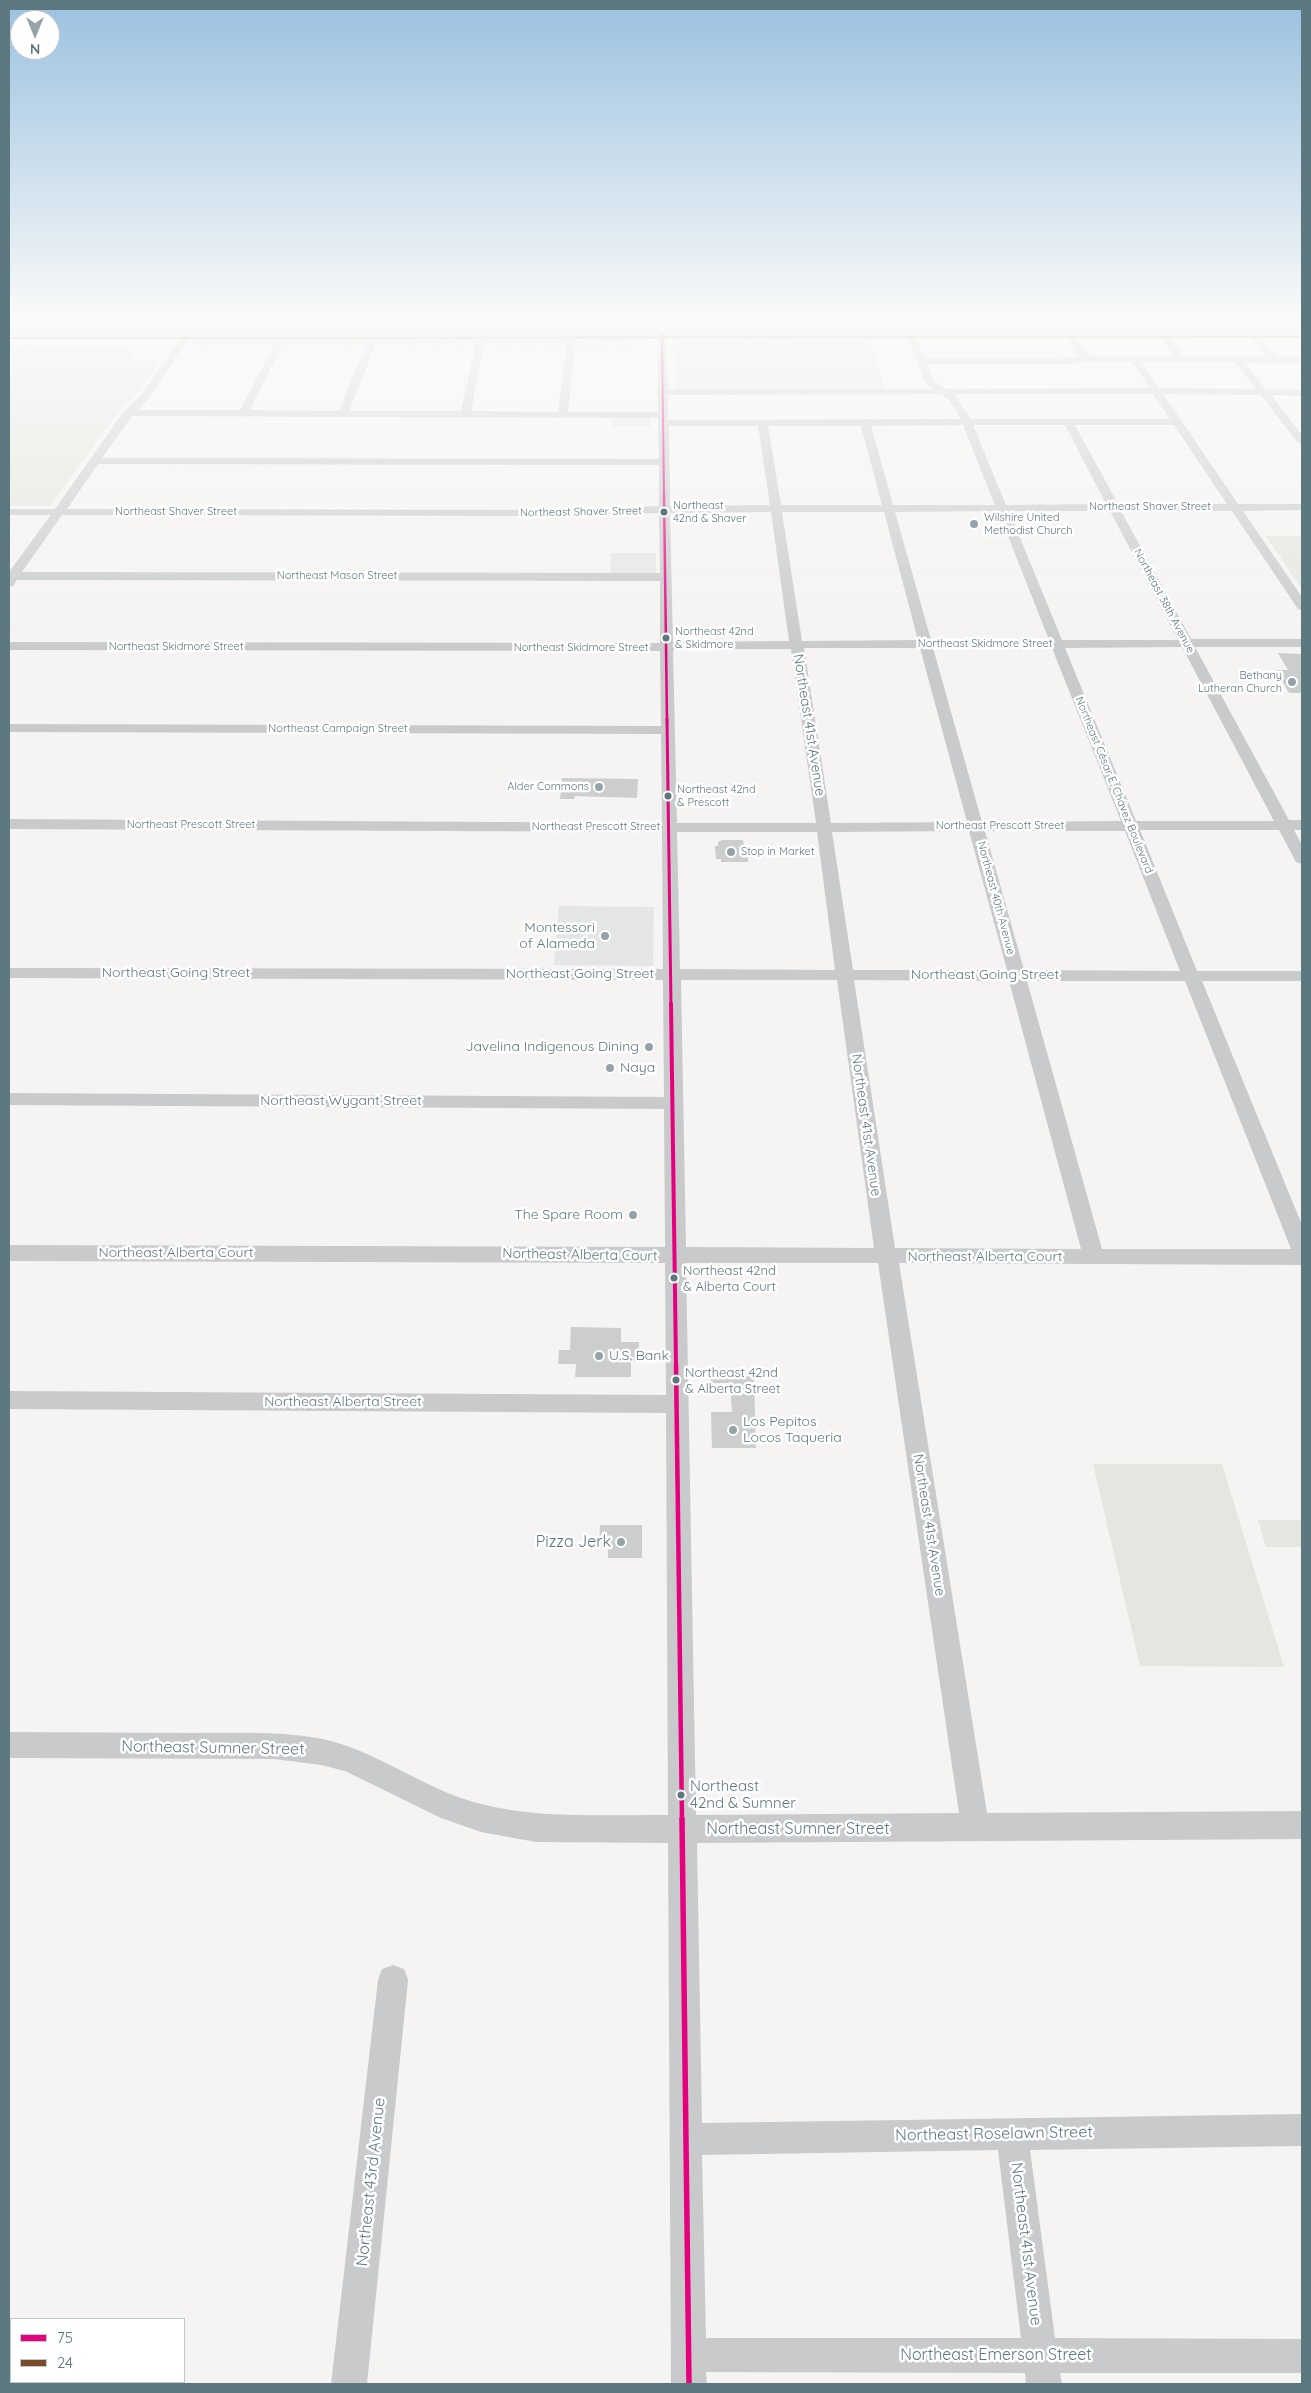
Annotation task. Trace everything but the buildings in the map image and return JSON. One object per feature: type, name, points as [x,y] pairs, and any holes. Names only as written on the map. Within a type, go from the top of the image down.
[{"type":"street","points":[[10,578],[119,428]]},
{"type":"street","points":[[662,428],[670,827],[689,2369]]},
{"type":"street","name":"Northeast 41st Avenue","points":[[764,428],[824,827],[882,1240],[887,1257],[975,1827]]},
{"type":"street","name":"Northeast 40th Avenue","points":[[867,428],[1094,1258]]},
{"type":"street","name":"Northeast César E. Chávez Boulevard","points":[[969,428],[1302,1250]]},
{"type":"street","name":"Northeast 38th Avenue","points":[[1071,428],[1302,859]]},
{"type":"street","points":[[1181,428],[1302,606]]},
{"type":"street","points":[[1292,428],[1302,440]]},
{"type":"street","points":[[95,461],[663,462]]},
{"type":"street","name":"Northeast Shaver Street","points":[[9,512],[576,514],[776,508],[1302,507]]},
{"type":"street","name":"Northeast Mason Street","points":[[10,578],[665,577]]},
{"type":"street","name":"Northeast Skidmore Street","points":[[9,646],[666,647],[685,645],[796,644],[1302,643]]},
{"type":"street","name":"Northeast Campaign Street","points":[[9,728],[668,730]]},
{"type":"street","name":"Northeast Prescott Street","points":[[9,824],[670,827],[1302,825]]},
{"type":"street","name":"Northeast Going Street","points":[[9,973],[1302,976]]},
{"type":"street","name":"Northeast Wygant Street","points":[[9,1099],[673,1103]]},
{"type":"street","name":"Northeast Alberta Court","points":[[9,1253],[1302,1258]]},
{"type":"street","name":"Northeast Alberta Street","points":[[9,1400],[677,1404]]},
{"type":"street","name":"Northeast Sumner Street","points":[[9,1744],[274,1746],[301,1748],[346,1758],[451,1808],[506,1824],[566,1830],[1302,1825]]},
{"type":"street","name":"Northeast 43rd Avenue","points":[[349,2384],[393,1980]]},
{"type":"street","name":"Northeast Roselawn Street","points":[[686,2139],[1302,2130]]},
{"type":"street","name":"Northeast 41st Avenue","points":[[1012,2133],[1042,2370]]},
{"type":"street","name":"Northeast Emerson Street","points":[[689,2369],[1042,2370],[1302,2356]]},
{"type":"shaded area","points":[[9,428],[107,428],[50,506],[9,506]]},
{"type":"shaded area","points":[[1266,536],[1302,536],[1302,589]]},
{"type":"shaded area","points":[[611,553],[656,553],[656,573],[610,573]]},
{"type":"shaded area","name":"Montessori of Alameda","points":[[559,906],[654,907],[653,966],[554,965]]},
{"type":"shaded area","points":[[1093,1464],[1222,1464],[1284,1667],[1140,1666]]},
{"type":"shaded area","points":[[1258,1520],[1302,1520],[1302,1547],[1266,1547]]},
{"type":"transit line","name":"75","points":[[663,428],[689,2384]]},
{"type":"place","name":"Northeast 42nd & Shaver","points":[[664,512]]},
{"type":"place","name":"Wilshire United Methodist Church","points":[[974,524]]},
{"type":"place","name":"Northeast 42nd & Skidmore","points":[[666,638]]},
{"type":"place","name":"Bethany Lutheran Church","points":[[1292,682]]},
{"type":"place","name":"Alder Commons","points":[[599,787]]},
{"type":"place","name":"Northeast 42nd & Prescott","points":[[668,796]]},
{"type":"place","name":"Stop in Market","points":[[731,852]]},
{"type":"place","name":"Montessori of Alameda","points":[[605,936]]},
{"type":"place","name":"Javelina Indigenous Dining","points":[[649,1047]]},
{"type":"place","name":"Naya","points":[[610,1068]]},
{"type":"place","name":"The Spare Room","points":[[633,1215]]},
{"type":"place","name":"Northeast 42nd & Alberta Court","points":[[674,1278]]},
{"type":"place","name":"U.S. Bank","points":[[599,1356]]},
{"type":"place","name":"Northeast 42nd & Alberta Street","points":[[676,1380]]},
{"type":"place","name":"Los Pepitos Locos Taqueria","points":[[733,1430]]},
{"type":"place","name":"Pizza Jerk","points":[[621,1542]]},
{"type":"place","name":"Northeast 42nd & Sumner","points":[[681,1795]]}]
